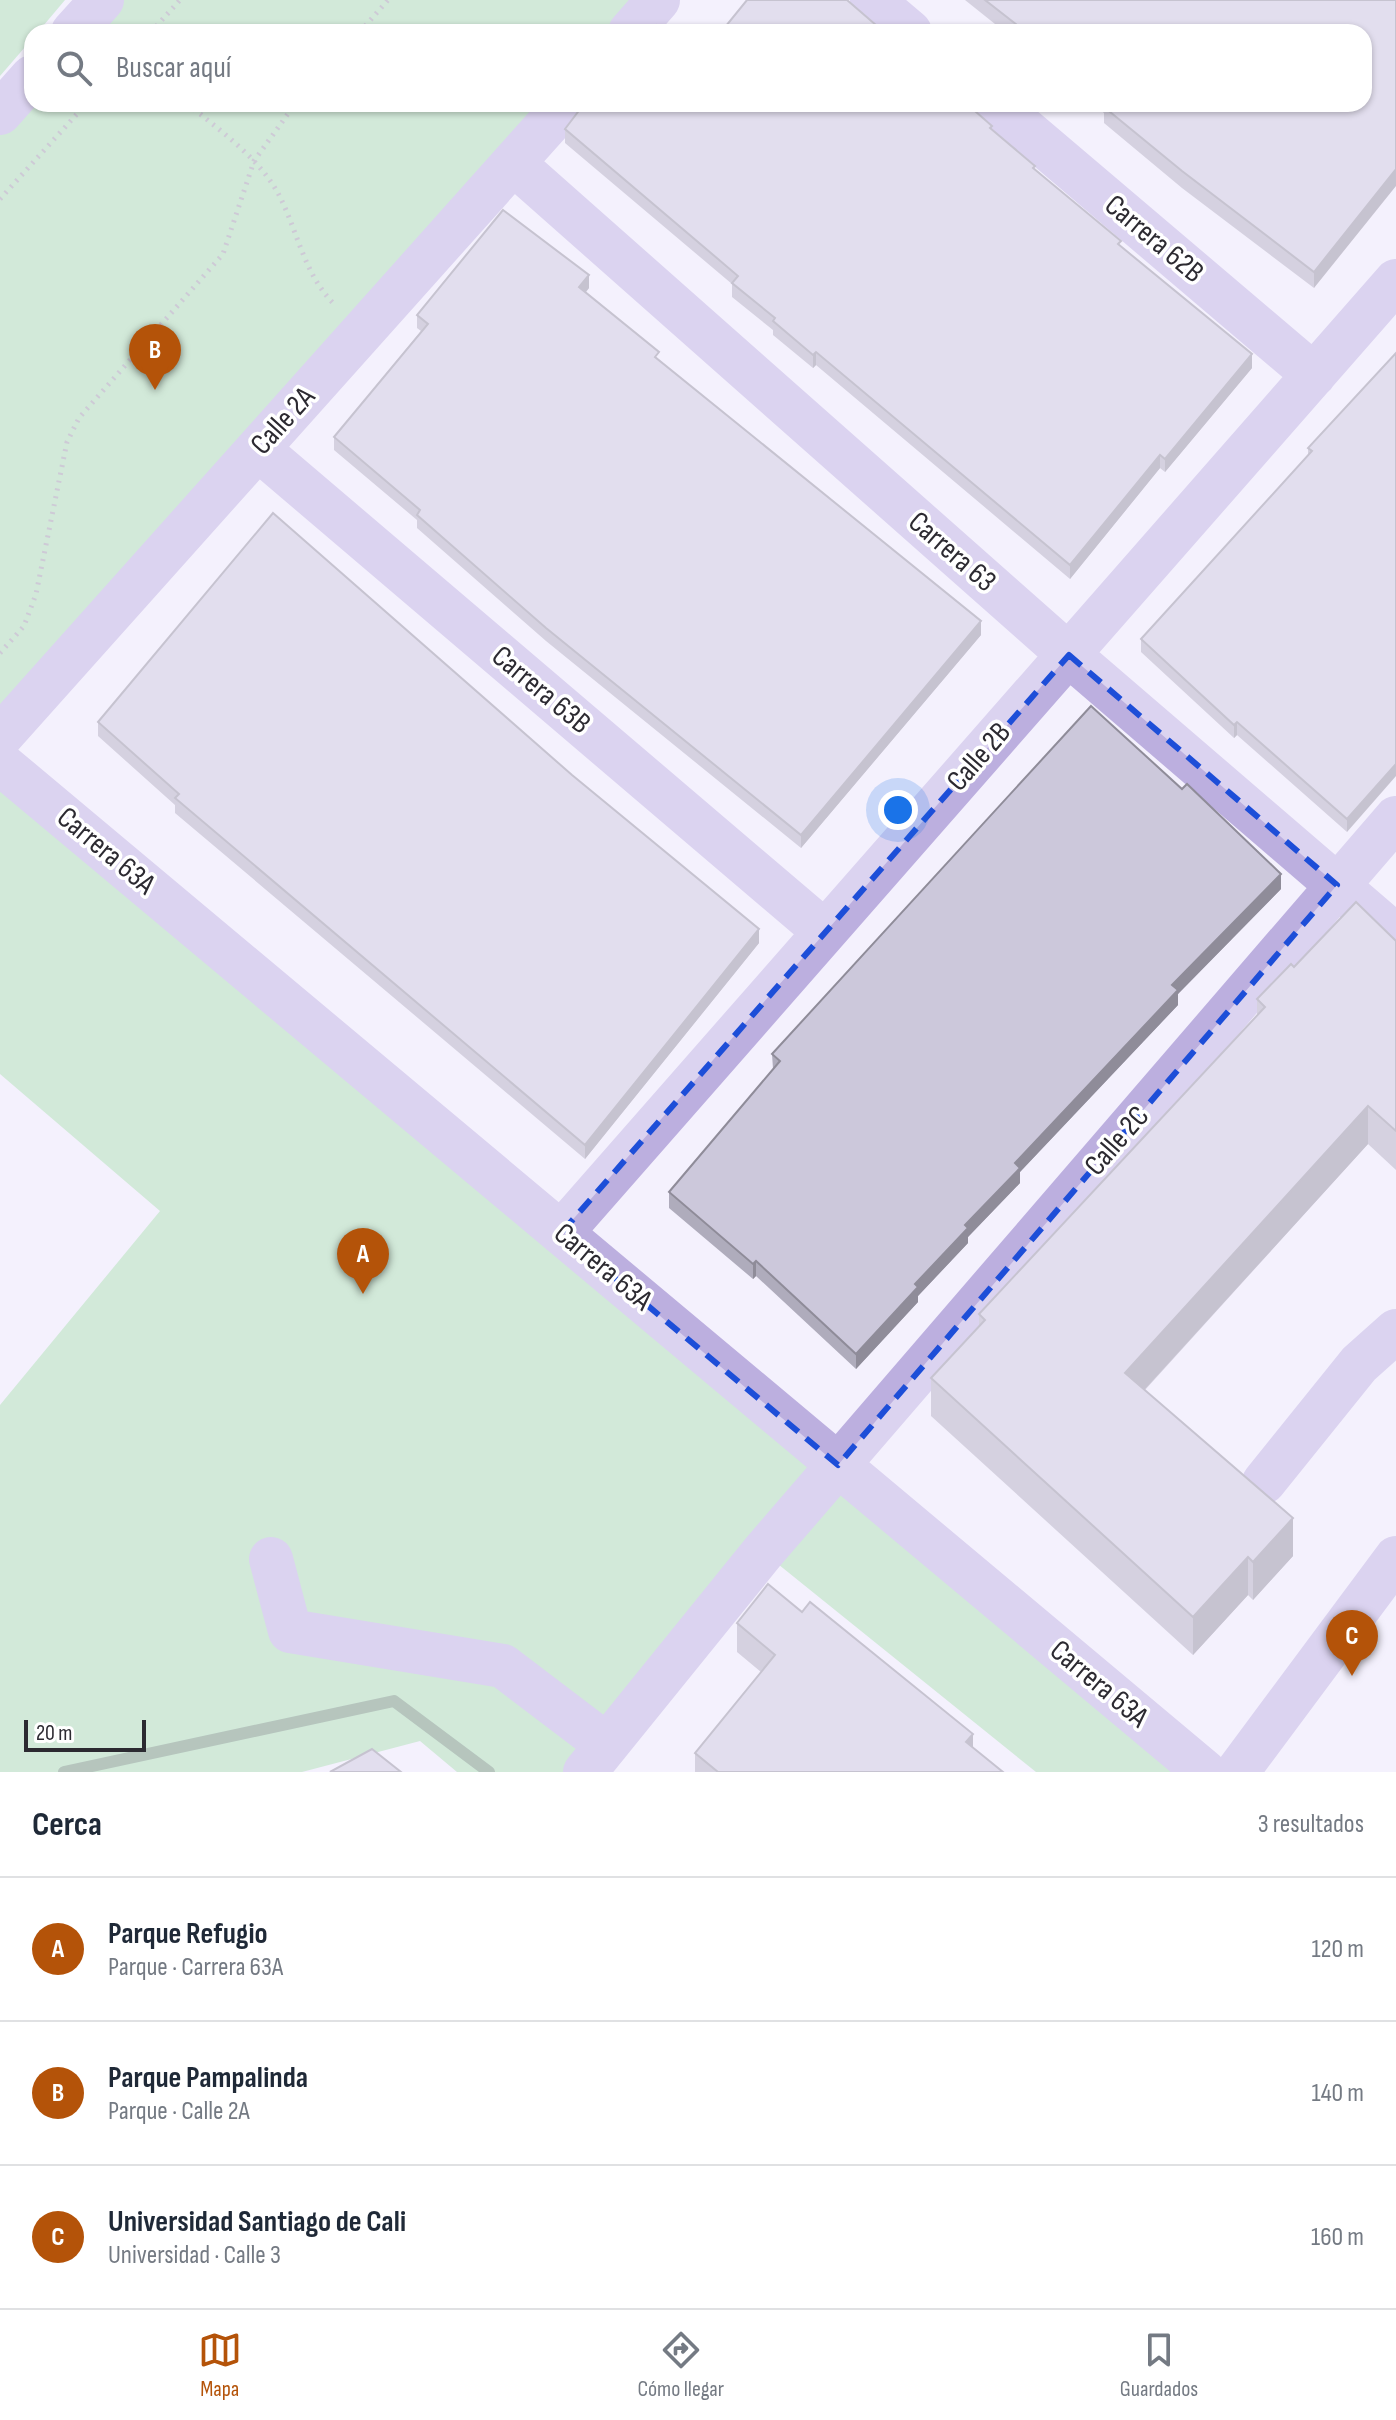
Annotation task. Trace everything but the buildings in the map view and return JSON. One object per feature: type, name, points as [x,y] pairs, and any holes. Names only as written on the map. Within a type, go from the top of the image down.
[{"type":"street","points":[[80,24],[102,0]]},
{"type":"street","points":[[637,24],[658,0]]},
{"type":"street","points":[[872,0],[900,24]]},
{"type":"street","points":[[0,113],[24,86]]},
{"type":"street","name":"Calle 2A","points":[[0,737],[559,112]]},
{"type":"street","name":"Carrera 62B","points":[[1004,112],[1314,375]]},
{"type":"street","name":"Carrera 63","points":[[513,163],[1069,655],[1396,936]]},
{"type":"street","name":"Calle 2B","points":[[561,1233],[1396,281]]},
{"type":"street","name":"Carrera 63B","points":[[258,449],[825,932]]},
{"type":"street","name":"Carrera 63A","points":[[0,763],[1205,1772]]},
{"type":"street","name":"Calle 2C","points":[[596,1758],[838,1465],[1396,818]]},
{"type":"street","points":[[1264,1482],[1359,1364],[1396,1331]]},
{"type":"street","points":[[271,1559],[290,1631],[503,1666],[596,1758]]},
{"type":"street","points":[[1237,1772],[1391,1576]]},
{"type":"path","points":[[158,24],[180,0]]},
{"type":"path","points":[[367,24],[388,0]]},
{"type":"path","points":[[0,199],[79,112]]},
{"type":"path","points":[[197,112],[254,161],[280,196],[302,257],[322,288],[361,332]]},
{"type":"path","points":[[0,653],[24,626],[36,594],[67,442],[79,418],[223,254],[254,161],[289,112]]},
{"type":"highlighted area","points":[[1069,655],[1337,885],[838,1465],[561,1233]]},
{"type":"green space","points":[[0,0],[65,0],[45,24],[24,24],[24,48],[0,76]]},
{"type":"green space","points":[[102,0],[658,0],[637,24],[80,24]]},
{"type":"green space","points":[[24,106],[24,112],[559,112],[0,737],[0,113]]},
{"type":"green space","points":[[0,763],[1205,1772],[1036,1772],[763,1552],[585,1772],[457,1772],[420,1741],[302,1772],[0,1772],[0,1405],[160,1211],[0,1074]]},
{"type":"waterway","points":[[64,1772],[394,1701],[489,1772]]},
{"type":"place","name":"Parque Pampalinda","points":[[155,390]]},
{"type":"place","name":"Parque Refugio","points":[[363,1294]]},
{"type":"place","name":"Universidad Santiago de Cali","points":[[1352,1676]]}]
